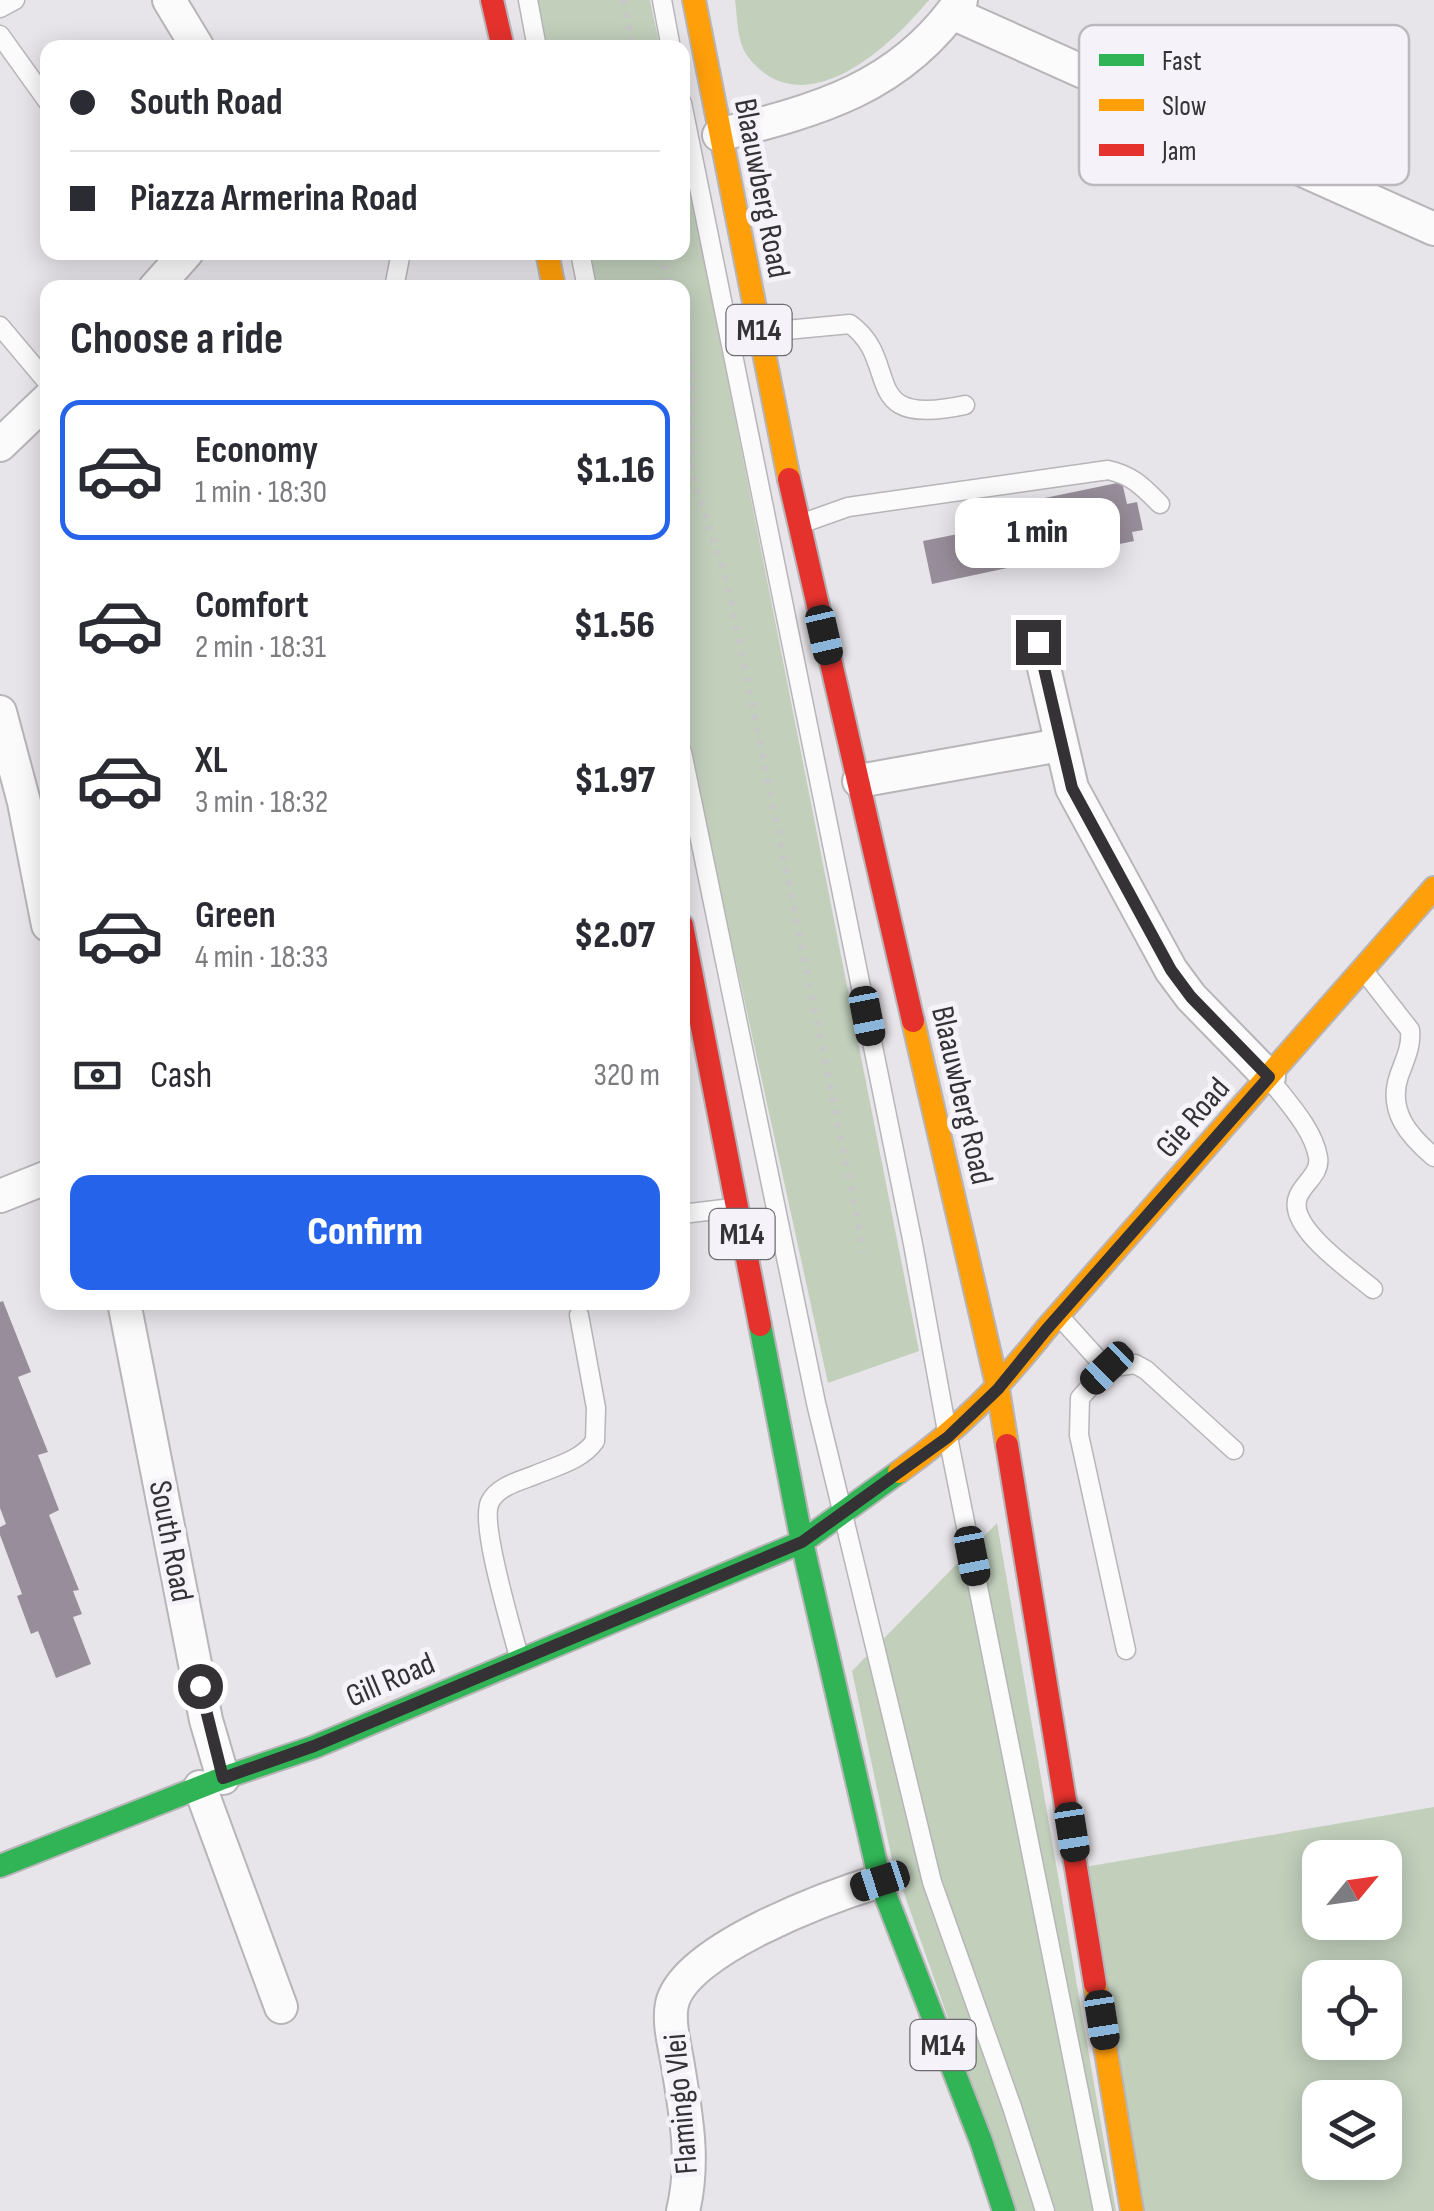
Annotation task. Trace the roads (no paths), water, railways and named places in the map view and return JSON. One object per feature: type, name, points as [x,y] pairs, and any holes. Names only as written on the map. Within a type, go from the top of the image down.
[{"type":"main road","points":[[492,0],[501,40]]},
{"type":"main road","name":"Blaauwberg Road","points":[[694,0],[798,524],[998,1389],[1132,2211]]},
{"type":"main road","name":"Gie Road","points":[[948,1437],[998,1389],[1434,888]]},
{"type":"main road","name":"M14","points":[[690,967],[802,1542],[880,1881],[982,2141],[1004,2211]]},
{"type":"main road","name":"Gill Road","points":[[0,1866],[314,1746],[802,1542],[948,1437]]},
{"type":"street","points":[[169,0],[193,40]]},
{"type":"street","points":[[719,135],[820,108],[878,79],[906,60],[956,6],[1079,63]]},
{"type":"street","points":[[1340,185],[1434,229]]},
{"type":"street","points":[[0,445],[40,407]]},
{"type":"street","points":[[1038,642],[1072,788],[1171,970],[1191,997],[1269,1077]]},
{"type":"street","points":[[0,712],[40,884]]},
{"type":"street","points":[[859,782],[1060,745]]},
{"type":"street","points":[[0,1196],[40,1180]]},
{"type":"street","name":"South Road","points":[[126,1310],[206,1720],[212,1782],[281,2007]]},
{"type":"street","name":"Flamingo Vlei","points":[[684,2211],[690,2161],[672,2002],[692,1974],[718,1952],[830,1897],[880,1881]]},
{"type":"lane","points":[[0,8],[15,0]]},
{"type":"lane","points":[[528,0],[536,40]]},
{"type":"lane","points":[[662,0],[670,40]]},
{"type":"lane","points":[[0,35],[40,91]]},
{"type":"lane","points":[[690,142],[910,1225],[948,1437],[1103,2211]]},
{"type":"lane","points":[[759,333],[850,324],[860,332],[880,377],[900,406],[914,411],[965,406]]},
{"type":"lane","points":[[0,326],[40,374]]},
{"type":"lane","points":[[798,524],[848,507],[1108,470],[1138,482],[1160,504]]},
{"type":"lane","points":[[690,791],[816,1403],[932,1882],[1045,2211]]},
{"type":"lane","points":[[1363,970],[1410,1030],[1396,1096],[1403,1126],[1434,1156]]},
{"type":"lane","points":[[1269,1077],[1308,1132],[1318,1156],[1318,1164],[1296,1199],[1298,1214],[1310,1235],[1373,1289]]},
{"type":"lane","points":[[690,1213],[736,1207]]},
{"type":"lane","points":[[520,1661],[489,1537],[487,1513],[490,1502],[506,1487],[582,1455],[595,1441],[596,1408],[579,1316]]},
{"type":"lane","points":[[1058,1316],[1107,1368]]},
{"type":"lane","points":[[1126,1650],[1078,1420],[1080,1398],[1107,1368],[1134,1364],[1146,1370],[1234,1450]]}]
